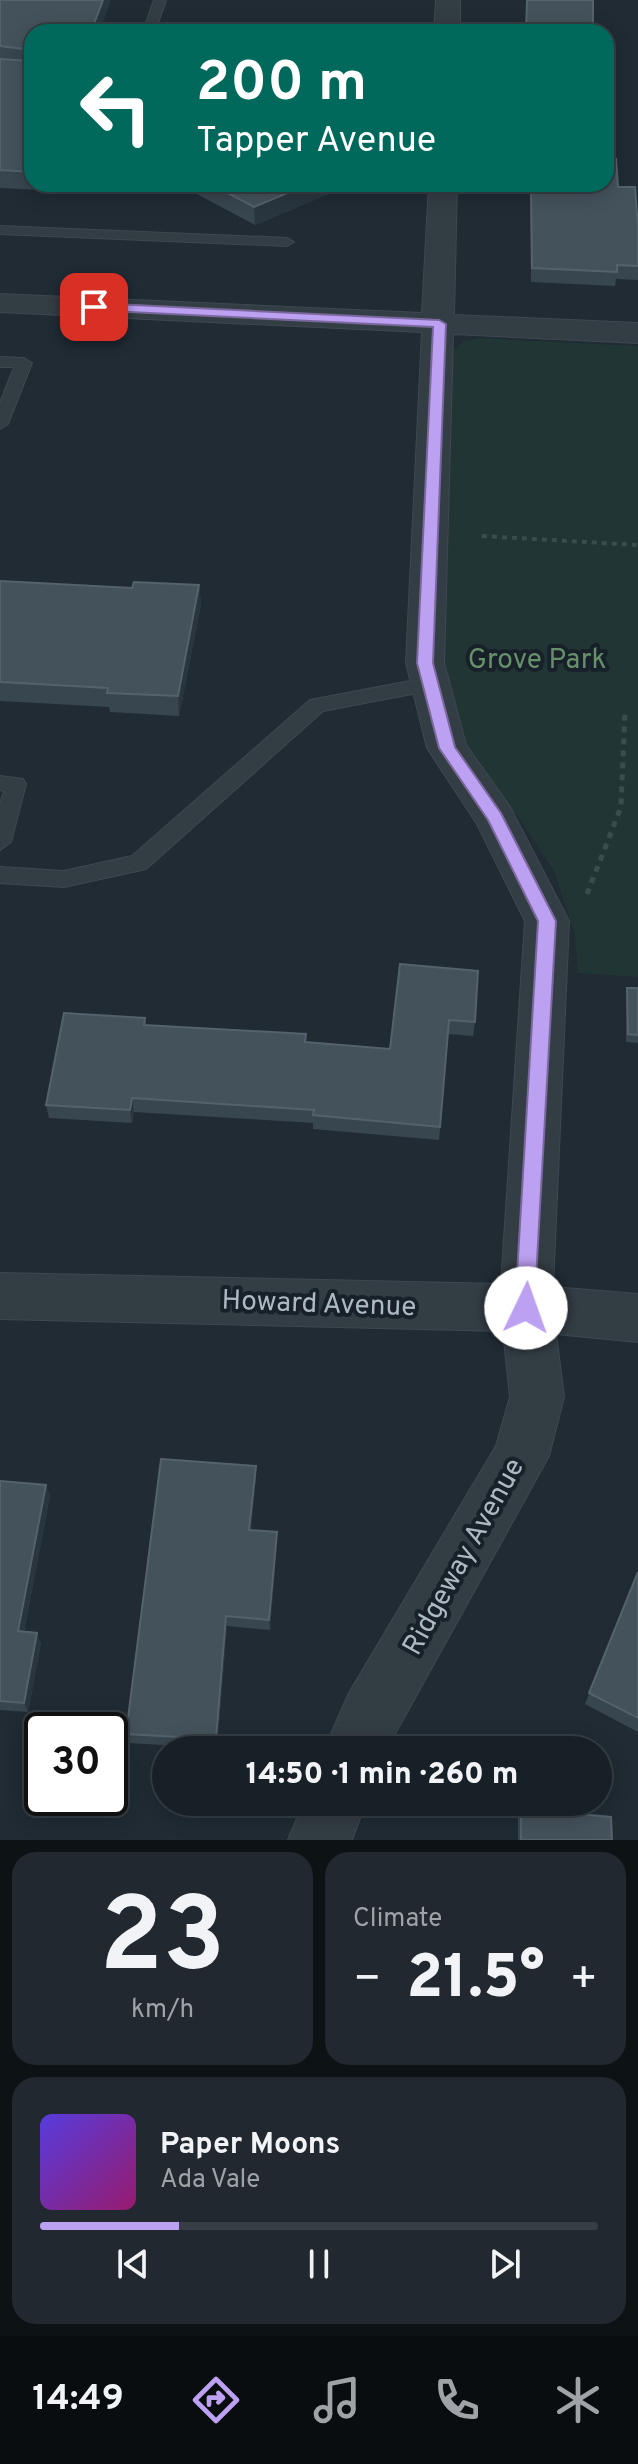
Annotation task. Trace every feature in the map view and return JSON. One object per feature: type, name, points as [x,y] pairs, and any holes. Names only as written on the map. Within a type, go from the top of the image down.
[{"type":"street","points":[[447,24],[448,0]]},
{"type":"street","name":"Ridgeway Avenue","points":[[361,1736],[370,1714],[521,1456],[537,1397],[526,1308],[547,921],[495,818],[447,748],[425,663],[443,192]]},
{"type":"street","points":[[0,303],[638,333]]},
{"type":"street","name":"Howard Avenue","points":[[0,1296],[526,1308],[638,1318]]},
{"type":"street","points":[[320,1840],[329,1816]]},
{"type":"lane","points":[[152,24],[160,0]]},
{"type":"lane","points":[[0,230],[287,242]]},
{"type":"lane","points":[[0,362],[24,363],[0,424]]},
{"type":"lane","points":[[0,875],[64,879],[138,863],[317,705],[431,684]]},
{"type":"lane","points":[[0,783],[16,784],[0,842]]},
{"type":"path","points":[[482,536],[638,545]]},
{"type":"path","points":[[587,895],[621,807],[625,711]]},
{"type":"green space","name":"Grove Park","points":[[481,338],[638,346],[638,977],[578,973],[575,936],[555,873],[520,819],[472,768],[440,703],[452,352],[464,341]]},
{"type":"building","points":[[0,0],[103,0],[94,24],[24,24],[24,49],[0,46]]},
{"type":"building","points":[[527,0],[593,0],[593,24],[526,24]]},
{"type":"building","points":[[0,59],[24,61],[24,172],[0,170]]},
{"type":"building","points":[[616,159],[618,187],[635,187],[638,266],[617,265],[617,272],[532,268],[531,192],[614,192]]},
{"type":"building","points":[[226,192],[290,192],[254,207]]},
{"type":"building","points":[[0,581],[132,588],[134,582],[199,585],[178,696],[107,693],[108,688],[0,682]]},
{"type":"building","points":[[400,964],[478,971],[475,1022],[449,1020],[440,1127],[313,1115],[314,1110],[132,1098],[130,1110],[46,1105],[64,1013],[145,1018],[144,1025],[306,1034],[305,1042],[390,1049]]},
{"type":"building","points":[[627,988],[638,988],[638,1035],[628,1034]]},
{"type":"building","points":[[161,1459],[256,1466],[249,1530],[277,1532],[269,1620],[226,1616],[216,1736],[128,1734]]},
{"type":"building","points":[[0,1481],[46,1485],[18,1631],[37,1633],[24,1703],[0,1701]]},
{"type":"building","points":[[638,1572],[638,1718],[589,1693]]},
{"type":"building","points":[[521,1816],[611,1817],[612,1840],[521,1840]]},
{"type":"route","points":[[94,307],[439,324],[425,663],[447,748],[495,818],[547,921],[526,1308]]}]
